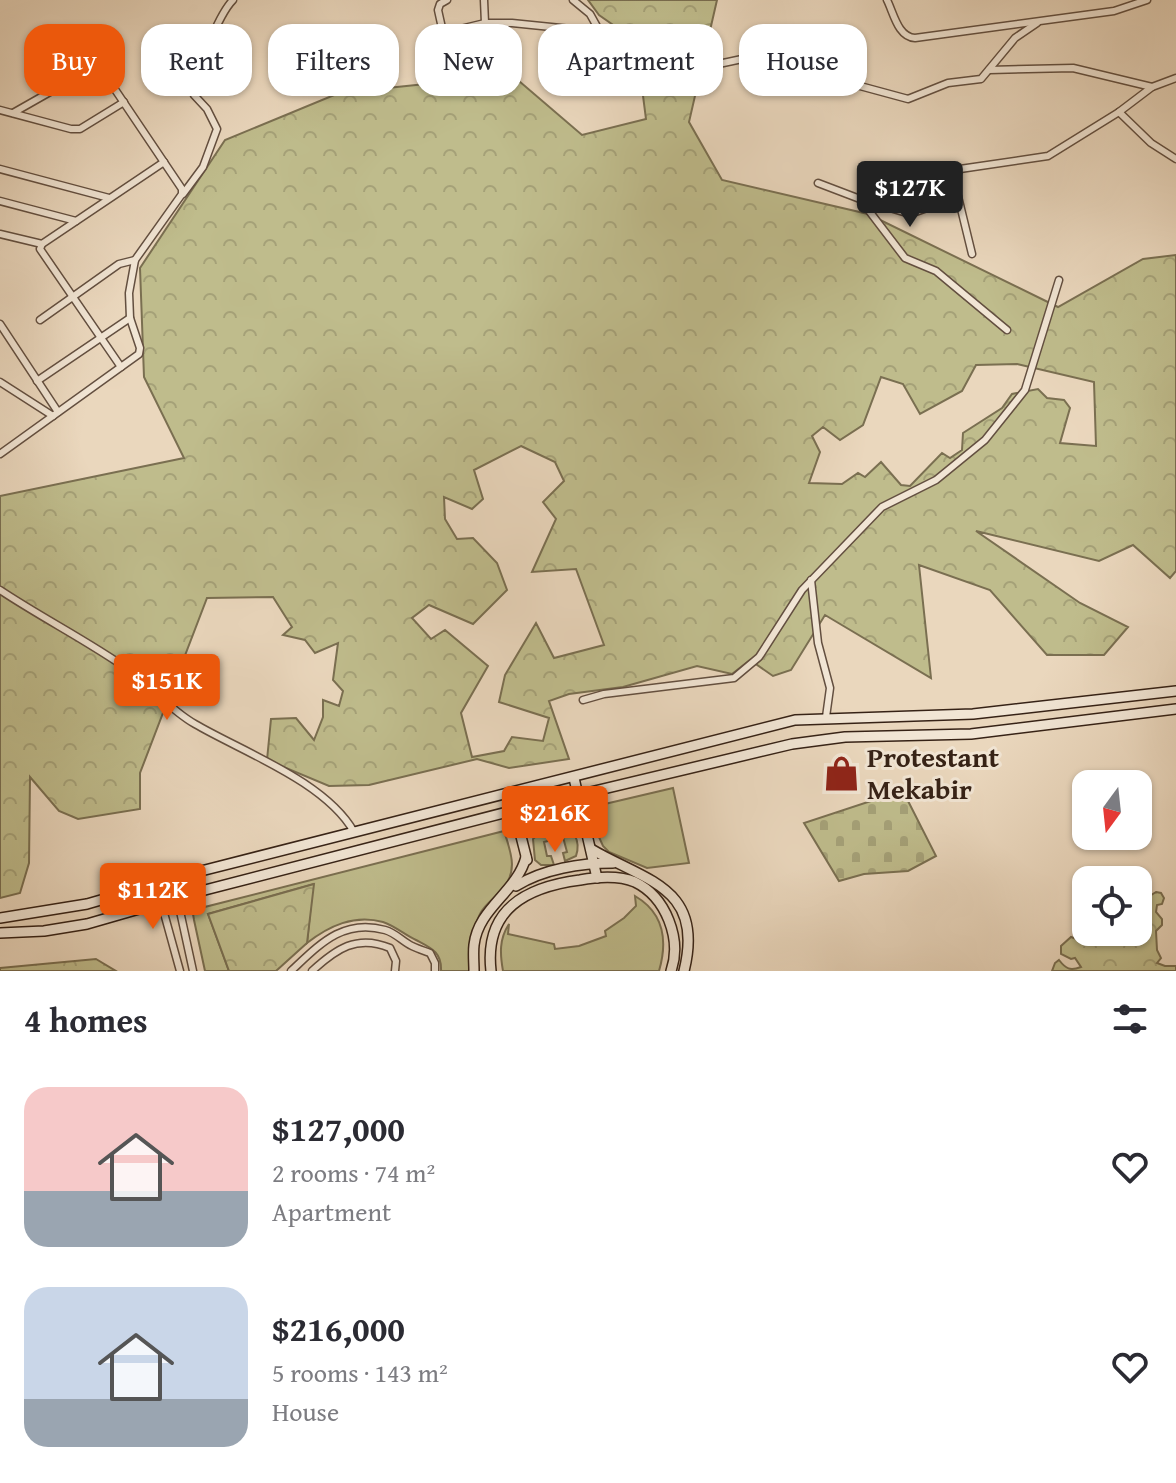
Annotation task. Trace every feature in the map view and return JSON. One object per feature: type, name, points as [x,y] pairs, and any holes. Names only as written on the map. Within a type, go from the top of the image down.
[{"type":"main road","points":[[0,918],[87,904],[173,879],[795,720],[973,714],[1176,691]]},
{"type":"main road","points":[[0,933],[69,928],[515,810],[816,740],[981,733],[1176,709]]},
{"type":"main road","points":[[656,757],[660,776]]},
{"type":"main road","points":[[574,778],[597,878]]},
{"type":"main road","points":[[510,793],[534,889]]},
{"type":"main road","points":[[591,849],[658,882],[675,900],[686,923],[689,953],[684,971]]},
{"type":"main road","points":[[474,971],[474,943],[481,922],[522,873],[526,857]]},
{"type":"main road","points":[[508,891],[531,876],[594,863],[616,863]]},
{"type":"main road","points":[[491,971],[491,941],[503,914],[514,901],[534,889],[597,878],[634,882],[656,898],[671,925],[674,947],[671,971]]},
{"type":"street","points":[[0,454],[139,354],[140,348],[130,318],[129,293],[135,260],[203,167],[217,129],[207,109],[194,95],[194,81],[233,0]]},
{"type":"street","points":[[447,0],[440,4],[438,10],[442,28],[456,30],[485,23],[538,25]]},
{"type":"street","points":[[484,0],[485,23]]},
{"type":"street","points":[[573,0],[590,14],[596,24]]},
{"type":"street","points":[[887,0],[907,38],[1114,11],[1147,0]]},
{"type":"street","points":[[1113,0],[1114,11]]},
{"type":"street","points":[[723,63],[742,59],[801,70],[908,99],[948,83],[981,79],[1015,38],[1037,23]]},
{"type":"street","points":[[989,70],[1073,68],[1152,87]]},
{"type":"street","points":[[972,254],[954,180],[960,169],[1048,156],[1119,112],[1152,87],[1176,78]]},
{"type":"street","points":[[13,113],[43,96]]},
{"type":"street","points":[[120,96],[182,189],[182,194]]},
{"type":"street","points":[[0,110],[80,129],[124,102]]},
{"type":"street","points":[[1119,112],[1151,143],[1176,159]]},
{"type":"street","points":[[121,367],[40,249],[42,244],[164,162]]},
{"type":"street","points":[[0,169],[109,198]]},
{"type":"street","points":[[818,183],[910,214],[958,197]]},
{"type":"street","points":[[860,199],[905,258],[936,271],[1007,330]]},
{"type":"street","points":[[0,201],[76,221]]},
{"type":"street","points":[[0,234],[42,244]]},
{"type":"street","points":[[40,320],[119,264],[135,260]]},
{"type":"street","points":[[583,700],[604,694],[734,678],[759,657],[802,590],[882,507],[936,480],[985,440],[1025,390],[1059,280]]},
{"type":"street","points":[[37,381],[130,318]]},
{"type":"street","points":[[0,324],[55,414]]},
{"type":"street","points":[[0,382],[55,414]]},
{"type":"street","points":[[811,580],[818,643],[830,688],[826,717]]},
{"type":"street","points":[[0,590],[133,673],[195,724],[279,768],[324,798],[345,816],[355,833]]},
{"type":"street","points":[[173,879],[193,971]]},
{"type":"street","points":[[156,884],[180,971]]},
{"type":"street","points":[[291,971],[332,934],[349,928],[368,928],[384,930],[430,953],[435,971]]},
{"type":"street","points":[[312,971],[340,947],[359,942],[376,942],[390,948],[396,961],[395,971]]},
{"type":"green space","points":[[588,0],[717,0],[711,24],[612,24],[599,15]]},
{"type":"green space","points":[[522,84],[582,135],[646,119],[643,96],[695,96],[689,122],[722,180],[868,214],[1058,307],[1143,259],[1176,255],[1176,571],[1170,578],[1133,545],[1099,561],[976,531],[1080,603],[1128,627],[1104,655],[1047,655],[990,590],[919,565],[931,678],[825,615],[791,670],[773,676],[750,660],[732,674],[697,666],[623,687],[569,694],[549,701],[569,759],[509,768],[477,759],[369,785],[329,786],[267,760],[271,719],[296,718],[314,740],[323,717],[323,700],[339,706],[343,691],[333,680],[338,643],[315,653],[305,640],[283,635],[292,627],[273,597],[207,598],[140,773],[140,809],[78,819],[59,811],[30,777],[29,863],[20,893],[0,898],[0,496],[184,458],[144,377],[140,268],[225,140],[332,96],[399,96],[399,87],[415,85],[415,96],[522,96]],"holes":[[[1017,364],[1094,382],[1096,446],[1060,443],[1070,408],[1064,400],[1047,398],[1038,389],[1012,394],[1002,408],[963,433],[962,450],[950,458],[942,453],[910,486],[901,485],[881,462],[865,477],[858,473],[842,484],[809,483],[820,452],[812,436],[823,427],[840,440],[863,425],[881,377],[903,384],[920,414],[962,391],[976,365]],[[521,446],[555,462],[564,481],[543,502],[556,519],[532,572],[576,569],[604,645],[554,658],[536,623],[505,675],[499,702],[549,718],[543,741],[512,737],[504,751],[472,757],[461,713],[488,666],[445,630],[431,639],[412,618],[429,605],[473,624],[507,590],[497,563],[473,538],[457,539],[445,519],[444,497],[472,509],[483,499],[474,470]]]},
{"type":"green space","points":[[673,788],[689,863],[647,868],[609,852],[603,846],[592,807]]},
{"type":"green space","points":[[905,795],[936,856],[908,871],[864,874],[839,881],[804,823],[883,797]]},
{"type":"green space","points":[[564,826],[575,836],[578,845],[576,856],[565,861],[563,853],[567,852],[563,837],[544,842],[547,856],[551,856],[554,865],[541,865],[535,860],[533,839],[541,831]]},
{"type":"green space","points":[[504,831],[512,869],[507,884],[482,910],[477,921],[472,942],[471,971],[441,971],[440,959],[431,948],[387,924],[372,920],[342,923],[307,943],[313,884],[208,914],[229,971],[205,971],[193,914],[197,909]]},
{"type":"green space","points":[[314,884],[307,943],[276,971],[229,971],[208,914]]},
{"type":"green space","points":[[1161,893],[1164,898],[1162,904],[1157,905],[1156,912],[1162,919],[1162,925],[1156,931],[1157,950],[1161,958],[1157,963],[1176,966],[1176,971],[1052,971],[1059,960],[1068,968],[1081,967],[1075,958],[1061,954],[1061,946],[1071,937],[1072,946],[1152,946],[1152,894]]},
{"type":"green space","points":[[635,896],[652,911],[661,928],[663,949],[659,971],[503,971],[501,947],[509,924],[508,934],[554,944],[555,949],[579,946],[606,936],[605,931],[636,906]]},
{"type":"green space","points":[[96,959],[116,971],[0,971],[0,968]]},
{"type":"place","name":"Protestant Mekabir","points":[[841,773]]}]
